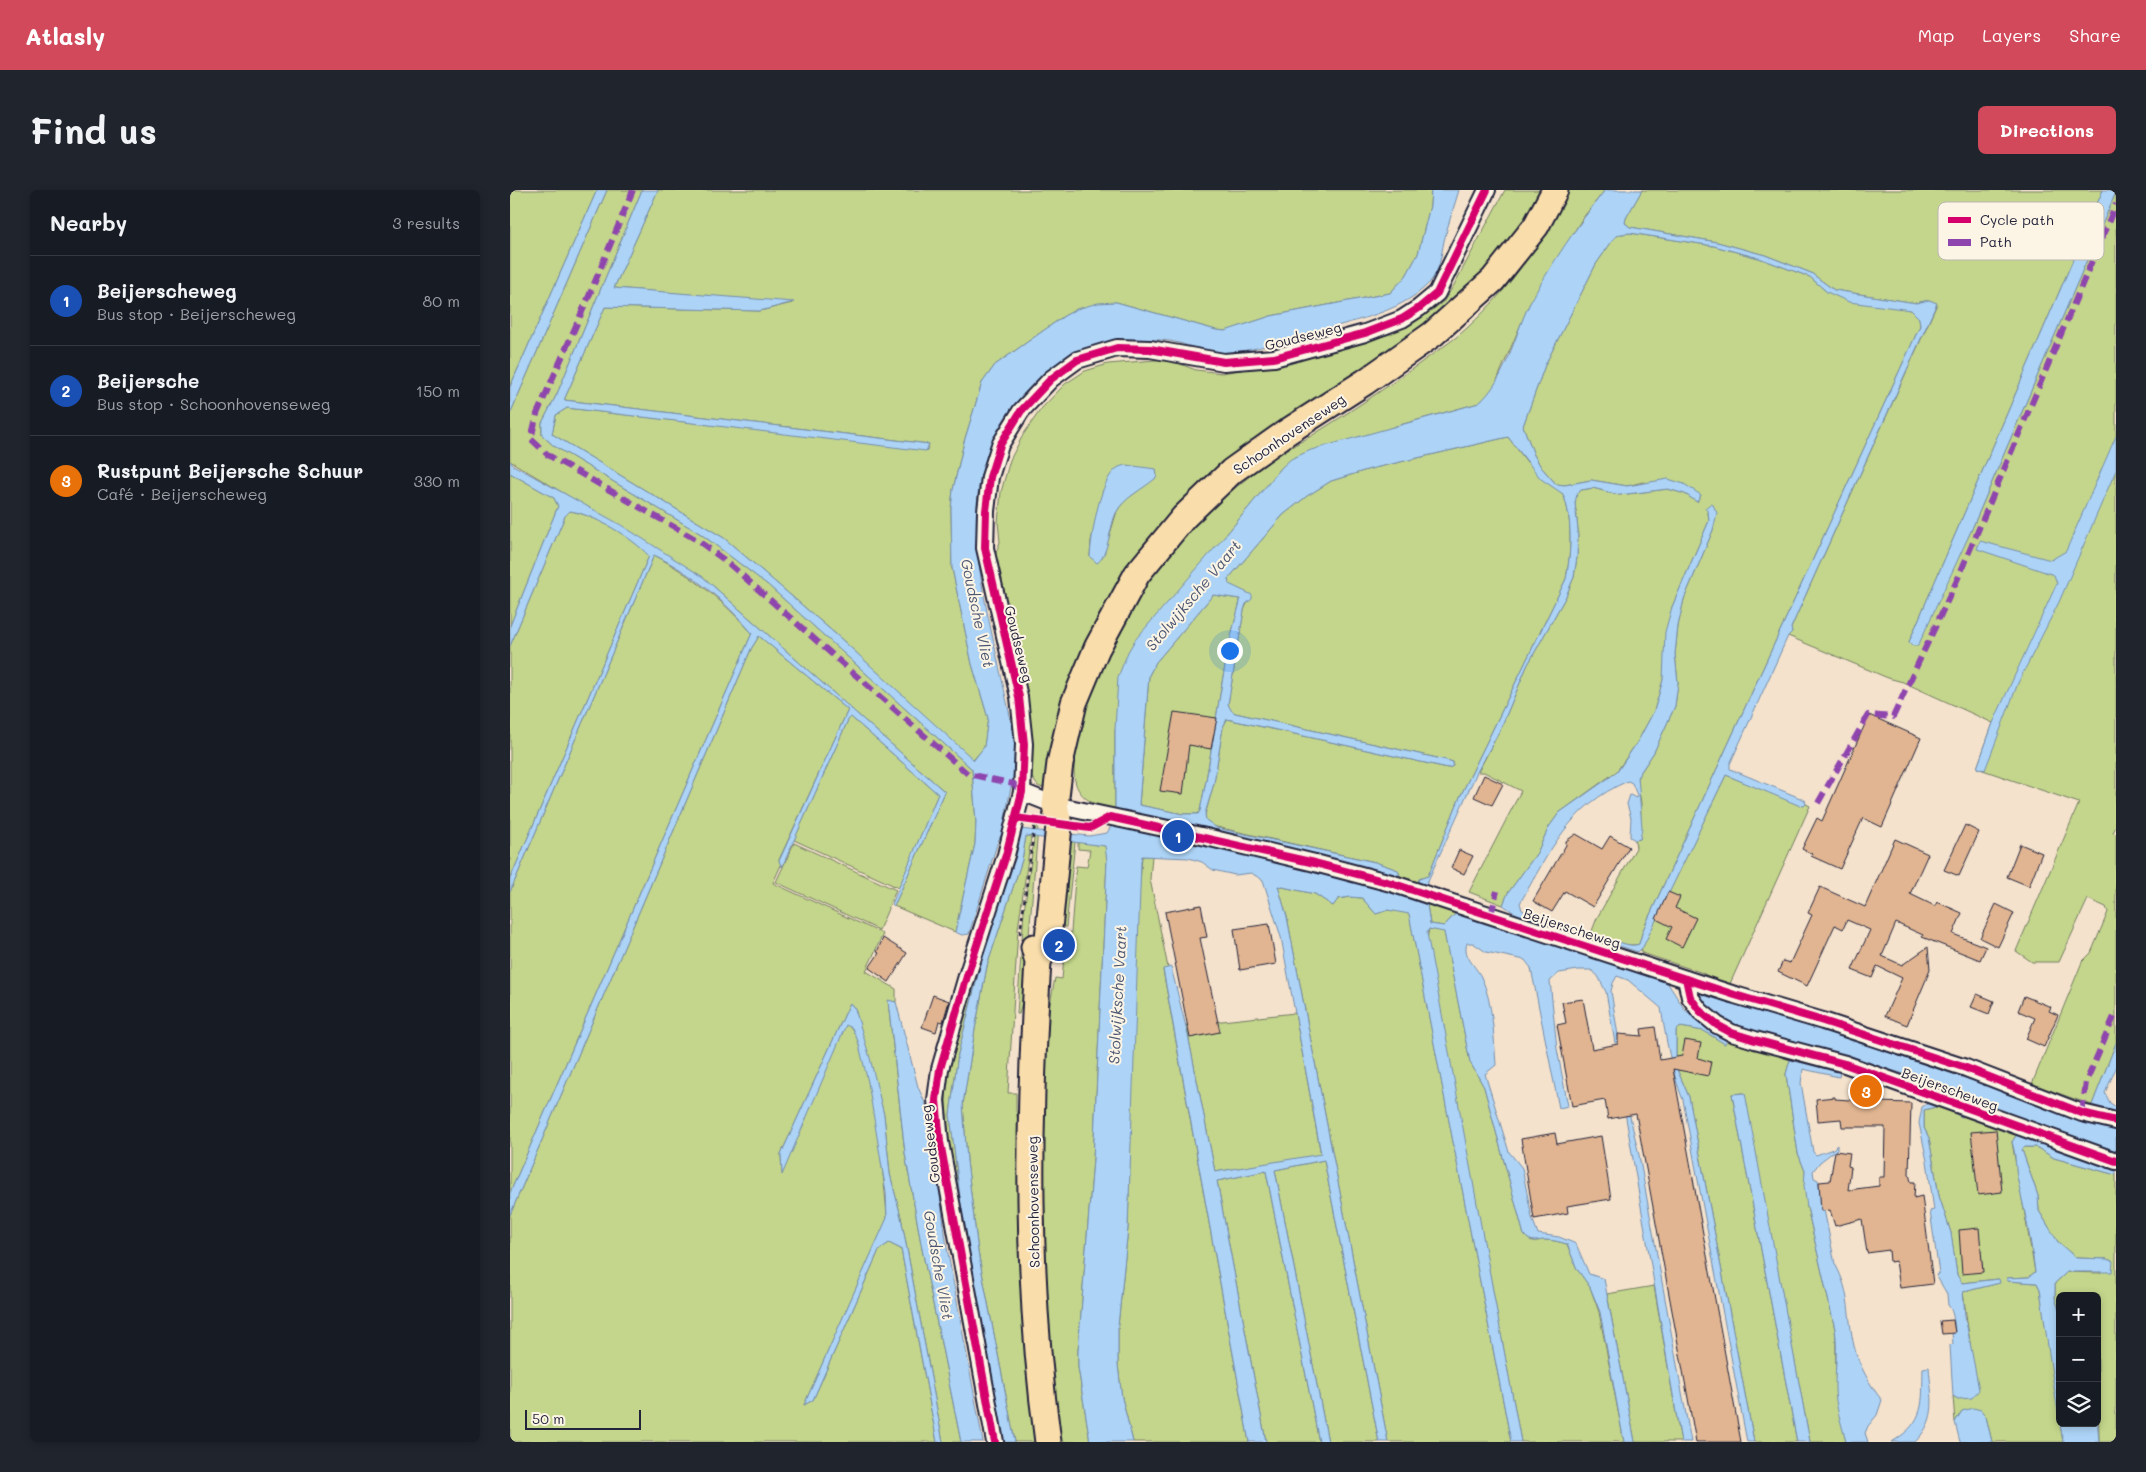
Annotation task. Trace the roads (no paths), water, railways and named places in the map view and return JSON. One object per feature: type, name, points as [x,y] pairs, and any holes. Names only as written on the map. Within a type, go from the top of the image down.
[{"type":"main road","name":"Schoonhovenseweg","points":[[1048,1442],[1036,1330],[1031,1177],[1032,1073],[1038,962],[1048,939],[1059,825],[1045,816],[1074,703],[1097,648],[1143,567],[1184,518],[1232,471],[1433,334],[1493,280],[1536,226],[1556,190]]},
{"type":"street","name":"Goudseweg","points":[[995,1442],[940,1142],[936,1100],[940,1069],[948,1037],[1022,792],[1024,744],[1019,697],[985,548],[986,511],[990,476],[1000,445],[1021,411],[1051,379],[1077,360],[1117,348],[1150,349],[1224,362],[1274,358],[1364,333],[1402,319],[1437,293],[1488,190]]},
{"type":"street","points":[[1022,792],[1045,816]]},
{"type":"street","name":"Beijerscheweg","points":[[1045,816],[1127,820],[1374,878],[1966,1068],[2082,1113],[2116,1121]]},
{"type":"street","name":"Beijerscheweg","points":[[1686,979],[1690,997],[1700,1011],[1717,1025],[1732,1032],[1845,1064],[2116,1161]]},
{"type":"water","points":[[597,190],[607,190],[510,414],[510,387]]},
{"type":"water","name":"Goudsche Vliet","points":[[642,190],[658,190],[614,288],[794,302],[760,311],[605,307],[564,400],[929,444],[926,451],[567,408],[556,415],[552,434],[724,538],[839,637],[974,760],[984,747],[988,718],[972,664],[952,568],[951,509],[953,490],[964,442],[982,383],[995,365],[1064,316],[1077,309],[1098,303],[1116,302],[1225,331],[1271,316],[1390,293],[1406,276],[1418,254],[1430,206],[1431,190],[1459,190],[1436,273],[1420,292],[1408,300],[1370,316],[1288,340],[1245,350],[1212,353],[1171,341],[1144,340],[1125,341],[1083,350],[1053,366],[1026,391],[1005,418],[990,446],[981,475],[977,504],[977,535],[984,598],[1012,725],[1015,767],[1005,818],[1006,827],[998,841],[969,934],[962,935],[955,932],[975,844],[976,822],[972,769],[768,585],[701,534],[554,446],[542,435],[542,423],[557,394]]},
{"type":"water","name":"Stolwijksche Vaart","points":[[1605,190],[1642,190],[1626,218],[1625,223],[1630,227],[1717,242],[1765,255],[1811,273],[1834,290],[1916,303],[1929,300],[1937,303],[1798,612],[1791,628],[1792,632],[1788,636],[1730,764],[1730,769],[1805,800],[1806,804],[1804,806],[1798,805],[1726,775],[1643,947],[1638,952],[1610,943],[1615,941],[1632,945],[1639,944],[1643,930],[1920,326],[1919,318],[1911,310],[1849,302],[1827,292],[1810,277],[1759,258],[1714,246],[1630,233],[1615,237],[1596,264],[1545,365],[1523,426],[1534,455],[1541,467],[1556,484],[1565,485],[1591,480],[1627,486],[1668,479],[1684,484],[1701,495],[1697,502],[1685,494],[1668,489],[1619,495],[1593,488],[1581,490],[1577,494],[1575,503],[1578,530],[1574,577],[1566,596],[1527,666],[1500,730],[1477,772],[1426,885],[1418,882],[1419,879],[1428,876],[1460,797],[1566,579],[1569,559],[1570,525],[1563,494],[1541,479],[1508,437],[1370,469],[1331,481],[1307,496],[1283,515],[1228,579],[1229,584],[1252,595],[1252,599],[1246,604],[1244,610],[1228,704],[1231,710],[1235,713],[1446,760],[1453,762],[1453,766],[1448,768],[1227,719],[1223,727],[1214,783],[1205,814],[1206,820],[1217,828],[1375,862],[1398,870],[1400,876],[1161,818],[1140,816],[1137,828],[1320,872],[1392,893],[1427,905],[1430,924],[1444,926],[1459,910],[1652,975],[1667,982],[1685,1010],[1727,1040],[1725,1044],[1704,1031],[1681,1027],[1676,1030],[1676,1067],[1689,1097],[1754,1442],[1747,1442],[1683,1100],[1672,1066],[1661,1008],[1628,980],[1617,976],[1611,991],[1619,1042],[1615,1043],[1606,992],[1598,976],[1591,970],[1578,970],[1559,973],[1550,981],[1557,1049],[1568,1106],[1559,1108],[1531,968],[1525,960],[1486,952],[1473,943],[1467,943],[1466,952],[1485,987],[1492,1020],[1496,1065],[1485,1074],[1509,1152],[1522,1168],[1532,1218],[1538,1234],[1559,1237],[1576,1244],[1589,1274],[1604,1279],[1635,1442],[1624,1442],[1600,1312],[1590,1287],[1577,1269],[1567,1244],[1551,1240],[1532,1241],[1524,1235],[1484,1087],[1470,1062],[1444,932],[1429,929],[1427,933],[1521,1442],[1511,1442],[1409,914],[1388,910],[1376,914],[1362,898],[1338,899],[1333,906],[1315,894],[1278,886],[1287,917],[1388,1442],[1379,1442],[1324,1160],[1275,1170],[1328,1442],[1319,1442],[1266,1171],[1217,1181],[1266,1442],[1249,1442],[1163,969],[1171,967],[1188,1035],[1215,1172],[1321,1154],[1281,937],[1263,880],[1251,873],[1235,875],[1213,870],[1202,862],[1189,858],[1142,856],[1128,1228],[1118,1326],[1118,1365],[1122,1398],[1133,1442],[1090,1442],[1078,1367],[1078,1351],[1093,1160],[1107,861],[1105,846],[1026,836],[1022,860],[987,966],[963,1104],[967,1161],[978,1252],[1015,1442],[1004,1442],[966,1247],[950,1115],[958,1054],[985,947],[1016,856],[1020,836],[1018,835],[1019,829],[1089,836],[1107,833],[1113,823],[1115,811],[1115,730],[1118,677],[1135,640],[1282,467],[1291,459],[1311,450],[1479,403],[1489,393],[1503,370],[1523,318],[1537,290],[1564,246]],"holes":[[[1213,595],[1240,599],[1227,654],[1200,811],[1198,814],[1183,814],[1139,805],[1149,675],[1156,662]]]},
{"type":"water","points":[[2103,190],[2116,190],[2104,220],[2104,202],[2098,202]]},
{"type":"water","points":[[2073,260],[2087,260],[1971,531],[1918,646],[1913,646],[1909,642]]},
{"type":"water","points":[[2116,436],[2116,470],[2059,602],[2018,683],[1985,770],[1977,768],[1993,723],[2057,583],[2054,575],[1977,549],[1980,541],[2051,560],[2066,551]]},
{"type":"water","points":[[510,461],[513,465],[621,525],[703,577],[945,792],[894,906],[892,904],[938,794],[851,717],[782,867],[779,861],[848,710],[759,636],[751,649],[510,1215],[510,1193],[752,633],[731,610],[695,579],[654,555],[510,892],[510,879],[649,556],[633,542],[612,528],[590,517],[570,511],[565,516],[510,646],[510,626],[558,506],[554,498],[510,473]]},
{"type":"water","points":[[1126,465],[1156,469],[1157,477],[1120,507],[1114,518],[1104,554],[1097,563],[1090,557],[1094,525],[1100,500],[1108,479],[1113,472],[1119,467]]},
{"type":"water","points":[[1712,503],[1717,513],[1713,530],[1684,599],[1678,626],[1675,654],[1678,683],[1675,706],[1654,752],[1638,776],[1642,828],[1640,839],[1635,840],[1630,837],[1631,818],[1627,804],[1630,795],[1636,798],[1637,795],[1632,783],[1628,781],[1590,803],[1563,832],[1541,866],[1520,903],[1522,910],[1545,921],[1543,925],[1513,912],[1503,905],[1508,893],[1537,853],[1549,827],[1559,813],[1617,772],[1638,741],[1654,711],[1663,680],[1665,632],[1672,607],[1709,521],[1708,512],[1705,508]]},
{"type":"water","points":[[1700,989],[2116,1129],[2116,1155],[2033,1126],[1901,1073],[1728,1024],[1712,1016],[1697,995]]},
{"type":"water","name":"Goudsche Vliet","points":[[888,1000],[896,1002],[918,1087],[929,1112],[947,1248],[983,1442],[961,1442],[922,1249],[905,1153]]},
{"type":"water","points":[[850,1003],[855,1009],[870,1058],[884,1115],[890,1174],[901,1217],[943,1442],[937,1442],[901,1249],[889,1243],[879,1250],[813,1400],[804,1405],[887,1218],[886,1192],[868,1082],[858,1041],[852,1028],[846,1025],[782,1175],[781,1154]]},
{"type":"water","points":[[2116,1043],[2116,1068],[2105,1093],[2110,1103],[2116,1107],[2116,1112],[2092,1105]]},
{"type":"water","points":[[1790,1060],[1840,1072],[1839,1077],[1803,1069],[1801,1083],[1813,1152],[1816,1155],[1833,1149],[1837,1145],[1837,1149],[1820,1162],[1813,1171],[1814,1178],[1818,1180],[1835,1264],[1844,1284],[1856,1352],[1869,1382],[1882,1400],[1877,1415],[1865,1433],[1868,1442],[1846,1442],[1837,1409],[1835,1395],[1836,1336],[1807,1207],[1804,1186],[1805,1171],[1798,1153],[1786,1074]]},
{"type":"water","points":[[1624,1091],[1639,1155],[1691,1442],[1681,1442],[1625,1112]]},
{"type":"water","points":[[1745,1093],[1810,1442],[1797,1442],[1732,1094]]},
{"type":"water","points":[[1930,1102],[1965,1115],[1962,1117],[1939,1106],[1924,1110],[1924,1128],[1929,1138],[1939,1196],[1951,1233],[1957,1275],[1962,1283],[1999,1279],[2000,1283],[1963,1292],[1965,1316],[1979,1390],[1972,1398],[1958,1399],[1953,1396],[1950,1345],[1953,1344],[1954,1322],[1948,1305],[1947,1294],[1936,1275],[1939,1273],[1930,1211],[1934,1210],[1919,1123],[1922,1107]]},
{"type":"water","points":[[2017,1134],[2116,1167],[2116,1175],[2054,1158],[2036,1147],[2024,1147],[2022,1150],[2038,1196],[2039,1211],[2058,1242],[2076,1258],[2107,1259],[2113,1261],[2112,1272],[2067,1272],[2055,1283],[2056,1398],[2040,1289],[2037,1283],[2007,1281],[2007,1278],[2029,1277],[2035,1272],[2012,1142]]},
{"type":"water","points":[[1929,1367],[1932,1407],[1928,1424],[1915,1442],[1892,1442],[1911,1427],[1920,1411],[1923,1392],[1923,1368]]},
{"type":"water","points":[[1973,1408],[1981,1410],[1986,1417],[1992,1442],[1960,1442],[1955,1422],[1962,1411]]},
{"type":"water","points":[[2061,1427],[2098,1427],[2099,1442],[2063,1442]]},
{"type":"place","name":"Beijerscheweg","points":[[1178,836]]},
{"type":"place","name":"Beijersche","points":[[1059,945]]},
{"type":"place","name":"Rustpunt Beijersche Schuur","points":[[1866,1091]]}]
